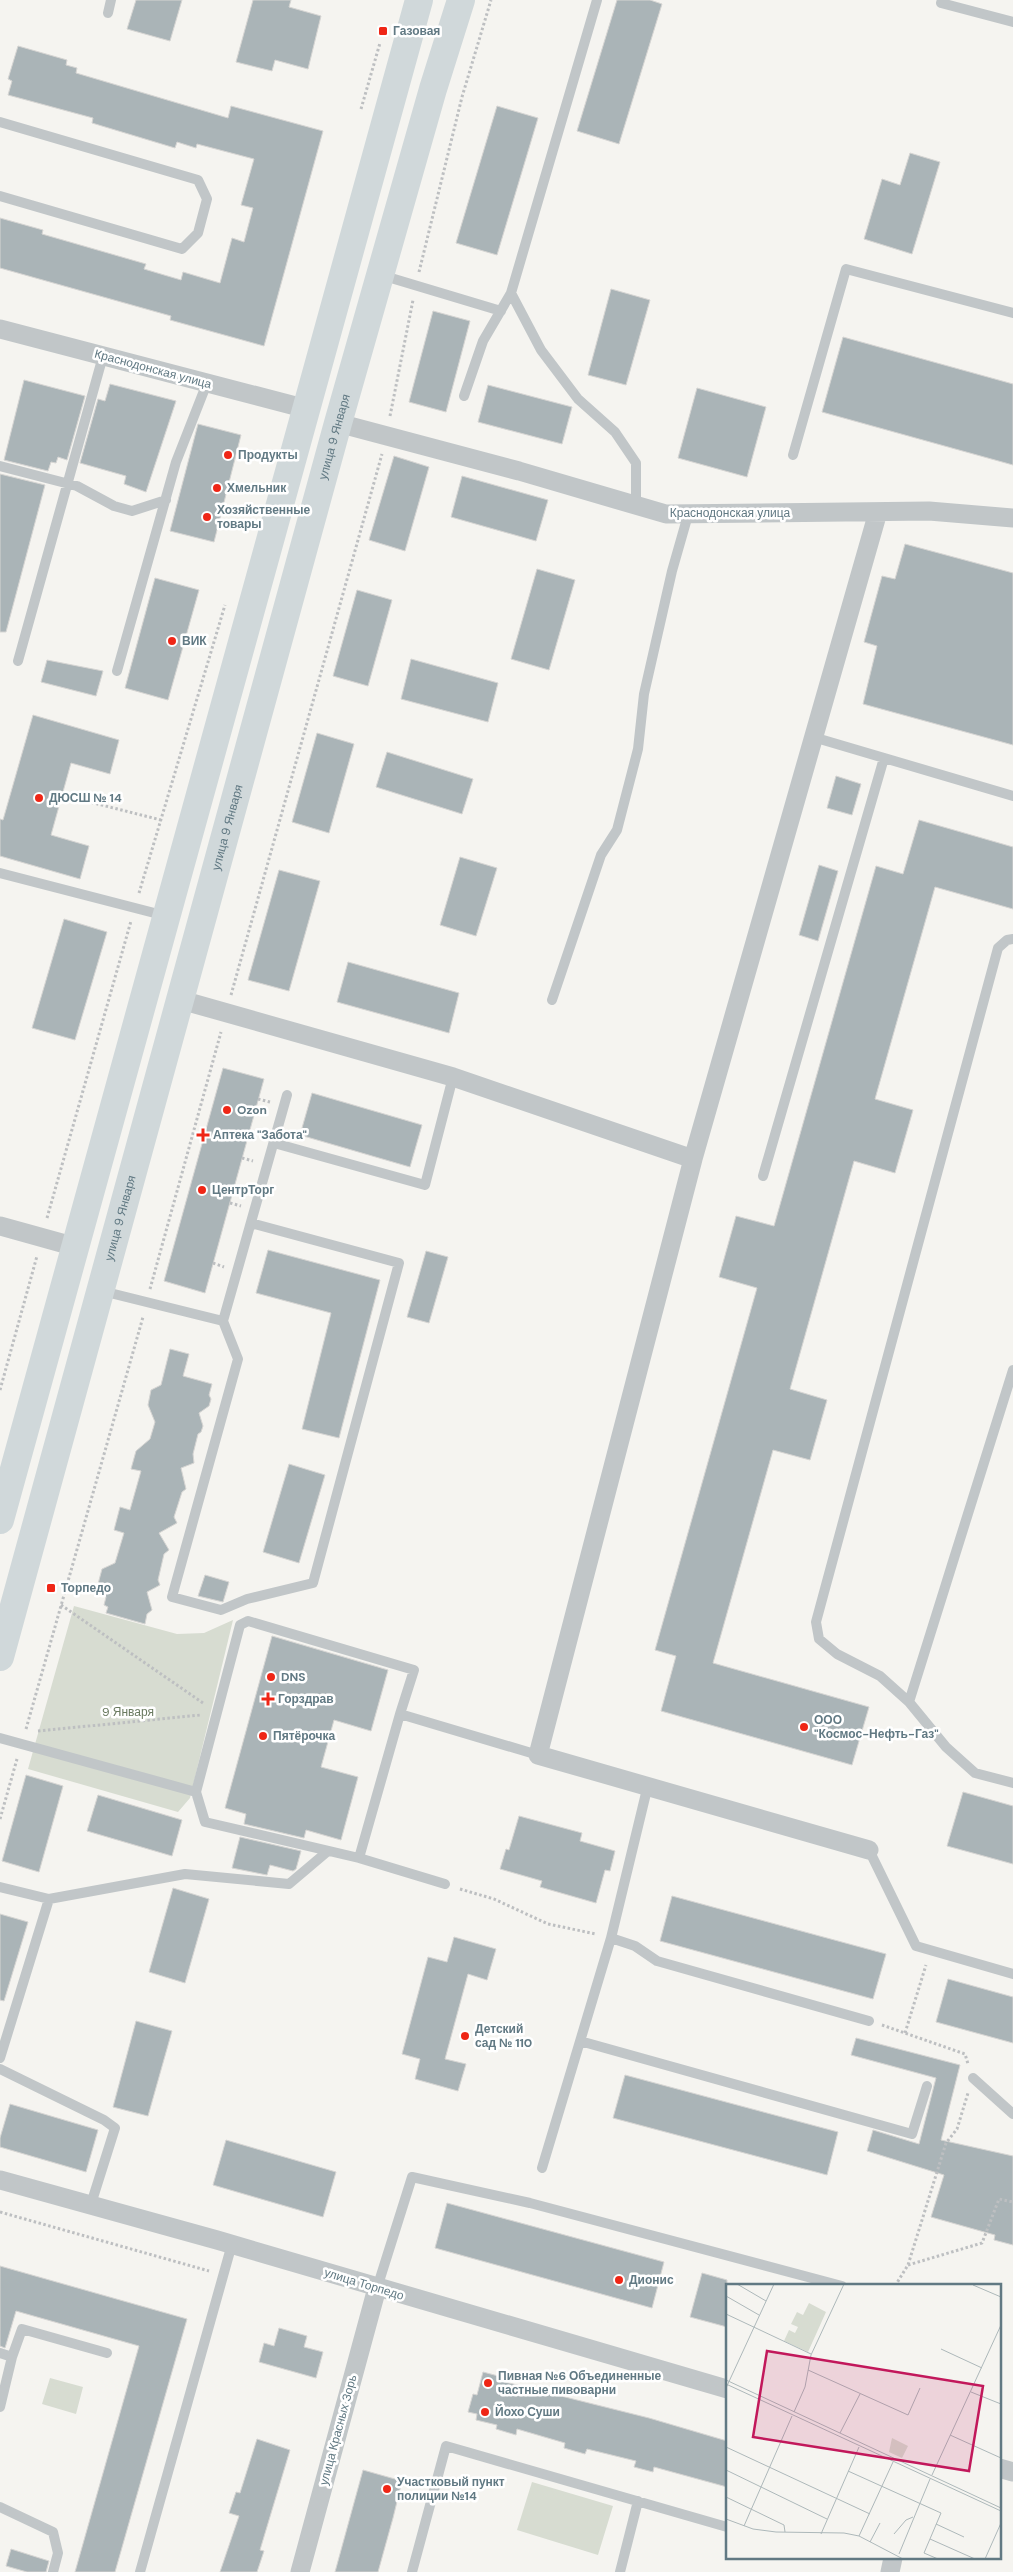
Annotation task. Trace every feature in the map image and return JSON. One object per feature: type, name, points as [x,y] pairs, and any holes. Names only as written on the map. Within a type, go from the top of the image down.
[{"type":"main road","points":[[0,1520],[419,0]]},
{"type":"main road","name":"улица 9 Января","points":[[0,1657],[338,423],[461,0]]},
{"type":"street","name":"Краснодонская улица","points":[[0,329],[307,409]]},
{"type":"street","name":"Краснодонская улица","points":[[338,423],[386,438],[519,471],[666,514],[929,511],[1013,518]]},
{"type":"street","points":[[870,1850],[538,1755],[693,1159],[878,512]]},
{"type":"street","points":[[181,1000],[453,1077],[693,1159]]},
{"type":"street","points":[[0,1226],[76,1247]]},
{"type":"street","name":"улица Торпедо","points":[[0,2180],[232,2244],[376,2288],[726,2389]]},
{"type":"street","name":"улица Красных Зорь","points":[[300,2572],[376,2288]]},
{"type":"street","points":[[1000,2468],[1013,2472]]},
{"type":"lane","points":[[108,13],[111,0]]},
{"type":"lane","points":[[464,396],[483,341],[511,293],[597,0]]},
{"type":"lane","points":[[942,0],[941,3],[1013,22]]},
{"type":"lane","points":[[0,122],[198,180],[207,199],[198,233],[182,249],[0,196]]},
{"type":"lane","points":[[793,455],[846,269],[1013,313]]},
{"type":"lane","points":[[380,274],[501,311]]},
{"type":"lane","points":[[511,293],[541,350],[578,399],[615,432],[636,463],[636,505]]},
{"type":"lane","points":[[18,662],[103,356]]},
{"type":"lane","points":[[117,670],[176,462],[207,383]]},
{"type":"lane","points":[[0,466],[67,483],[84,489],[114,506],[132,511],[166,500]]},
{"type":"lane","points":[[552,1000],[602,855],[617,830],[638,749],[648,675],[672,571],[688,515]]},
{"type":"lane","points":[[813,737],[1013,796]]},
{"type":"lane","points":[[763,1176],[884,758]]},
{"type":"lane","points":[[0,873],[167,916]]},
{"type":"lane","points":[[1013,940],[1007,940],[998,948],[816,1622],[819,1639],[837,1654],[880,1676],[909,1702],[946,1748],[976,1773],[1013,1783]]},
{"type":"lane","points":[[274,1143],[425,1185],[453,1077]]},
{"type":"lane","points":[[251,1222],[399,1262],[313,1582],[247,1599],[221,1610],[172,1597],[238,1358],[223,1321],[251,1222],[274,1143],[287,1095]]},
{"type":"lane","points":[[100,1291],[223,1321]]},
{"type":"lane","points":[[909,1702],[1013,1370]]},
{"type":"lane","points":[[360,1858],[414,1670],[248,1621],[240,1625],[196,1792],[206,1822],[360,1858],[445,1884]]},
{"type":"lane","points":[[400,1714],[538,1755]]},
{"type":"lane","points":[[0,1738],[196,1792]]},
{"type":"lane","points":[[542,2168],[611,1938],[648,1785]]},
{"type":"lane","points":[[870,1850],[916,1946],[1013,1974]]},
{"type":"lane","points":[[0,1887],[49,1899],[185,1874],[289,1884],[328,1851]]},
{"type":"lane","points":[[0,2058],[49,1899]]},
{"type":"lane","points":[[611,1938],[635,1946],[657,1961],[869,2021]]},
{"type":"lane","points":[[580,2041],[912,2134],[927,2086]]},
{"type":"lane","points":[[0,2069],[104,2120],[115,2128],[90,2204]]},
{"type":"lane","points":[[973,2078],[1013,2114]]},
{"type":"lane","points":[[376,2288],[412,2177],[530,2203],[834,2284]]},
{"type":"lane","points":[[140,2572],[232,2244]]},
{"type":"lane","points":[[0,2407],[12,2357],[22,2329],[107,2353]]},
{"type":"lane","points":[[0,2353],[12,2357]]},
{"type":"lane","points":[[412,2572],[446,2446],[726,2527]]},
{"type":"lane","points":[[620,2572],[638,2501]]},
{"type":"lane","points":[[0,2507],[52,2532],[58,2553],[53,2572]]},
{"type":"path","points":[[218,1713],[25,1732],[147,1302],[386,438],[415,286],[462,97],[492,0]]},
{"type":"path","points":[[359,119],[371,72]]},
{"type":"path","points":[[0,1390],[135,908],[225,602]]},
{"type":"path","points":[[62,795],[161,820]]},
{"type":"path","points":[[61,1605],[218,1713]]},
{"type":"path","points":[[0,1819],[21,1743]]},
{"type":"path","points":[[445,1884],[494,1899],[548,1924],[611,1938]]},
{"type":"path","points":[[905,2033],[930,1950]]},
{"type":"path","points":[[869,2021],[965,2054],[973,2078],[957,2129],[946,2142],[908,2265],[896,2284]]},
{"type":"path","points":[[908,2265],[982,2242],[999,2199],[1013,2202]]},
{"type":"path","points":[[0,2212],[222,2275]]},
{"type":"green space","name":"9 Января","points":[[74,1606],[177,1634],[204,1633],[233,1620],[190,1798],[178,1812],[28,1769]]},
{"type":"green space","points":[[50,2378],[83,2387],[76,2414],[42,2404]]},
{"type":"green space","points":[[532,2482],[613,2506],[598,2555],[517,2530]]},
{"type":"building","points":[[136,0],[182,0],[170,41],[127,29]]},
{"type":"building","points":[[253,0],[291,0],[289,7],[321,16],[308,69],[275,60],[272,71],[236,62]]},
{"type":"building","points":[[617,0],[650,0],[662,4],[619,144],[577,131]]},
{"type":"building","points":[[18,46],[67,60],[66,65],[77,68],[76,73],[228,118],[231,106],[323,131],[264,346],[170,320],[171,316],[0,268],[0,218],[43,230],[42,234],[146,264],[144,269],[181,280],[183,272],[220,283],[232,238],[244,242],[253,208],[241,205],[254,159],[197,144],[196,148],[177,142],[175,148],[92,123],[93,118],[8,95],[12,81],[8,79]]},
{"type":"building","points":[[497,106],[538,118],[497,255],[456,243]]},
{"type":"building","points":[[910,153],[940,162],[912,254],[864,239],[882,179],[900,185]]},
{"type":"building","points":[[611,289],[650,300],[626,385],[588,375]]},
{"type":"building","points":[[433,311],[470,321],[446,412],[409,402]]},
{"type":"building","points":[[843,337],[1013,384],[1013,465],[822,412]]},
{"type":"building","points":[[24,380],[85,396],[67,460],[58,457],[56,463],[51,462],[48,471],[4,460]]},
{"type":"building","points":[[110,384],[176,401],[146,492],[124,484],[126,476],[80,463],[98,399],[105,401]]},
{"type":"building","points":[[488,385],[572,407],[562,444],[478,422]]},
{"type":"building","points":[[697,388],[766,407],[747,477],[678,458]]},
{"type":"building","points":[[198,424],[241,435],[214,542],[170,531]]},
{"type":"building","points":[[394,456],[429,467],[405,551],[369,540]]},
{"type":"building","points":[[0,474],[45,485],[6,632],[0,632]]},
{"type":"building","points":[[462,476],[548,500],[536,541],[451,517]]},
{"type":"building","points":[[905,544],[1013,573],[1013,745],[863,704],[877,646],[864,642],[882,576],[895,579]]},
{"type":"building","points":[[537,569],[575,580],[549,670],[511,659]]},
{"type":"building","points":[[155,578],[199,590],[168,700],[125,688]]},
{"type":"building","points":[[357,590],[392,600],[368,686],[333,676]]},
{"type":"building","points":[[411,659],[498,683],[488,722],[401,699]]},
{"type":"building","points":[[47,660],[103,671],[96,696],[41,682]]},
{"type":"building","points":[[33,715],[119,740],[110,774],[71,763],[51,835],[89,846],[80,879],[0,856],[0,819],[3,820]]},
{"type":"building","points":[[317,733],[354,744],[329,833],[292,822]]},
{"type":"building","points":[[387,752],[473,779],[462,814],[376,787]]},
{"type":"building","points":[[836,776],[861,784],[852,815],[827,808]]},
{"type":"building","points":[[919,820],[1013,847],[1013,909],[935,887],[875,1099],[913,1110],[895,1173],[854,1161],[790,1389],[827,1400],[810,1460],[773,1450],[713,1663],[869,1707],[852,1765],[661,1711],[676,1656],[655,1650],[757,1288],[719,1277],[736,1216],[774,1226],[876,866],[903,874]]},
{"type":"building","points":[[460,857],[497,868],[476,936],[440,925]]},
{"type":"building","points":[[819,865],[838,871],[818,941],[799,935]]},
{"type":"building","points":[[279,870],[320,881],[289,991],[248,980]]},
{"type":"building","points":[[64,919],[107,932],[75,1040],[32,1028]]},
{"type":"building","points":[[348,962],[459,993],[449,1033],[337,1002]]},
{"type":"building","points":[[223,1068],[264,1079],[205,1293],[164,1281]]},
{"type":"building","points":[[312,1093],[422,1125],[410,1167],[300,1135]]},
{"type":"building","points":[[268,1250],[380,1280],[339,1438],[302,1429],[331,1313],[256,1293]]},
{"type":"building","points":[[426,1251],[448,1257],[429,1323],[407,1317]]},
{"type":"building","points":[[170,1349],[189,1354],[183,1376],[212,1384],[209,1395],[211,1399],[209,1406],[199,1413],[203,1426],[198,1434],[193,1454],[194,1463],[181,1468],[186,1489],[182,1492],[174,1517],[177,1523],[159,1533],[169,1550],[164,1554],[158,1580],[160,1585],[147,1592],[152,1610],[147,1614],[145,1624],[106,1613],[108,1607],[104,1605],[106,1597],[98,1584],[102,1569],[115,1563],[124,1533],[114,1530],[120,1507],[130,1510],[141,1471],[131,1469],[136,1451],[150,1439],[155,1422],[148,1405],[151,1390],[161,1385]]},
{"type":"building","points":[[289,1464],[325,1475],[299,1563],[263,1552]]},
{"type":"building","points":[[205,1575],[229,1582],[223,1602],[198,1596]]},
{"type":"building","points":[[272,1636],[388,1670],[371,1731],[334,1720],[321,1767],[358,1777],[341,1840],[306,1830],[304,1838],[244,1824],[246,1814],[225,1808]]},
{"type":"building","points":[[26,1775],[63,1786],[39,1872],[2,1861]]},
{"type":"building","points":[[963,1792],[1013,1806],[1013,1864],[947,1846]]},
{"type":"building","points":[[98,1795],[182,1820],[172,1856],[87,1831]]},
{"type":"building","points":[[519,1816],[582,1833],[580,1841],[615,1851],[610,1871],[605,1870],[596,1903],[540,1887],[542,1881],[500,1869],[506,1849],[509,1850]]},
{"type":"building","points":[[240,1837],[301,1851],[296,1869],[293,1871],[270,1865],[267,1875],[232,1868]]},
{"type":"building","points":[[173,1888],[209,1899],[185,1983],[149,1972]]},
{"type":"building","points":[[672,1896],[886,1954],[873,1999],[660,1941]]},
{"type":"building","points":[[0,1914],[28,1922],[4,2001],[0,2000]]},
{"type":"building","points":[[454,1937],[496,1949],[487,1980],[468,1974],[445,2059],[466,2064],[458,2091],[415,2079],[420,2059],[402,2054],[428,1957],[447,1962]]},
{"type":"building","points":[[948,1979],[1013,1997],[1013,2043],[936,2022]]},
{"type":"building","points":[[136,2021],[172,2031],[148,2116],[113,2107]]},
{"type":"building","points":[[856,2038],[960,2065],[941,2140],[1013,2156],[1013,2245],[994,2240],[995,2235],[931,2217],[944,2175],[867,2151],[873,2130],[919,2144],[936,2078],[851,2055]]},
{"type":"building","points":[[625,2075],[838,2132],[827,2175],[613,2118]]},
{"type":"building","points":[[10,2104],[98,2130],[86,2172],[0,2147],[0,2138]]},
{"type":"building","points":[[226,2140],[336,2172],[323,2217],[213,2185]]},
{"type":"building","points":[[447,2203],[664,2262],[652,2308],[435,2248]]},
{"type":"building","points":[[0,2266],[187,2319],[115,2572],[75,2572],[139,2346],[16,2311],[5,2348],[0,2346]]},
{"type":"building","points":[[702,2273],[727,2280],[726,2327],[690,2317]]},
{"type":"building","points":[[279,2328],[307,2336],[304,2347],[323,2352],[316,2378],[259,2362],[264,2343],[274,2346]]},
{"type":"building","points":[[483,2372],[502,2377],[501,2381],[649,2418],[726,2441],[726,2487],[654,2467],[653,2472],[634,2467],[636,2461],[587,2449],[585,2454],[564,2448],[565,2443],[517,2429],[516,2435],[496,2429],[497,2425],[476,2420],[477,2414],[468,2412],[473,2394],[477,2395]]},
{"type":"building","points":[[257,2439],[290,2450],[260,2550],[264,2551],[257,2572],[220,2572],[239,2516],[229,2513],[236,2492],[240,2493]]},
{"type":"building","points":[[363,2470],[402,2481],[393,2518],[378,2572],[335,2572]]},
{"type":"building","points":[[11,2549],[49,2561],[46,2572],[27,2572],[6,2566]]},
{"type":"place","name":"Газовая","points":[[383,31]]},
{"type":"place","name":"Продукты","points":[[228,455]]},
{"type":"place","name":"Хмельник","points":[[217,488]]},
{"type":"place","name":"Хозяйственные товары","points":[[207,517]]},
{"type":"place","name":"ВИК","points":[[172,641]]},
{"type":"place","name":"ДЮСШ № 14","points":[[39,798]]},
{"type":"place","name":"Ozon","points":[[227,1110]]},
{"type":"place","name":"Аптека \"Забота\"","points":[[203,1135]]},
{"type":"place","name":"ЦентрТорг","points":[[202,1190]]},
{"type":"place","name":"Торпедо","points":[[51,1588]]},
{"type":"place","name":"DNS","points":[[271,1677]]},
{"type":"place","name":"Горздрав","points":[[268,1699]]},
{"type":"place","name":"ООО \"Космос-Нефть-Газ\"","points":[[804,1727]]},
{"type":"place","name":"Пятёрочка","points":[[263,1736]]},
{"type":"place","name":"Детский сад № 110","points":[[465,2036]]},
{"type":"place","name":"Дионис","points":[[619,2280]]},
{"type":"place","name":"Пивная №6 Объединенные частные пивоварни","points":[[488,2383]]},
{"type":"place","name":"Йохо Суши","points":[[485,2412]]},
{"type":"place","name":"Участковый пункт полиции №14","points":[[387,2489]]}]
